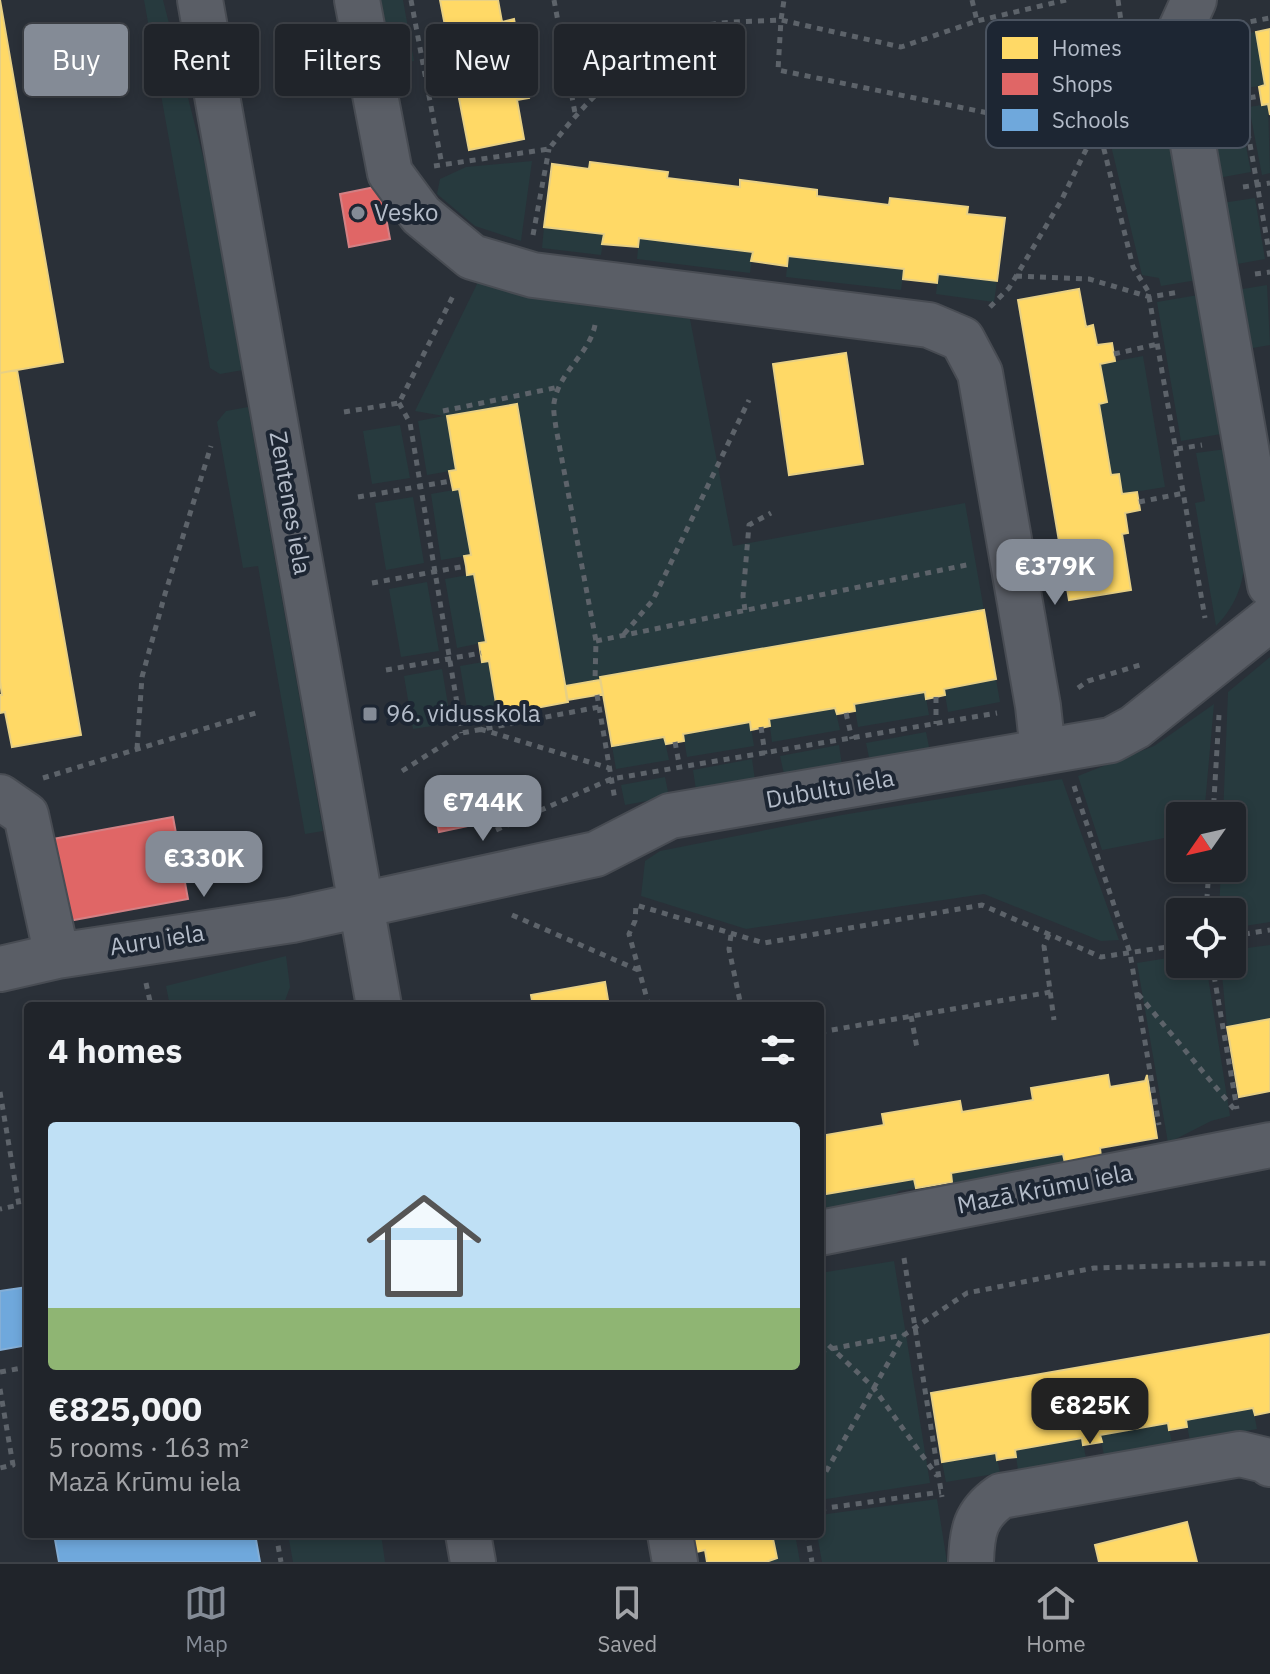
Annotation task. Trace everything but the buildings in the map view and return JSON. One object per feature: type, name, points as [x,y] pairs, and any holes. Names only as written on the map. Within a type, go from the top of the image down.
[{"type":"street","name":"Zentenes iela","points":[[200,0],[378,1002]]},
{"type":"street","points":[[357,0],[390,173],[421,215],[472,257],[533,275],[929,325],[962,339],[980,373],[1038,706],[1052,751]]},
{"type":"street","points":[[1185,20],[1194,0]]},
{"type":"street","points":[[1194,148],[1270,585]]},
{"type":"street","name":"Dubultu iela","points":[[362,905],[596,854],[670,816],[1111,740],[1123,735],[1270,619]]},
{"type":"street","points":[[2,797],[26,815],[57,956]]},
{"type":"street","name":"Auru iela","points":[[0,969],[57,956],[292,920],[362,905]]},
{"type":"street","name":"Mazā Krūmu iela","points":[[824,1232],[1165,1165],[1258,1141]]},
{"type":"street","points":[[971,1562],[977,1522],[985,1508],[1001,1496],[1240,1454],[1269,1461],[1270,1464]]},
{"type":"street","points":[[469,1538],[473,1562]]},
{"type":"street","points":[[671,1538],[675,1562]]},
{"type":"path","points":[[411,0],[442,165]]},
{"type":"path","points":[[554,0],[575,114]]},
{"type":"path","points":[[784,0],[778,70],[986,113]]},
{"type":"path","points":[[972,0],[977,21]]},
{"type":"path","points":[[533,238],[549,149],[575,114],[657,43],[698,27],[781,20],[901,47],[977,21],[1066,0]]},
{"type":"path","points":[[1250,144],[1270,257]]},
{"type":"path","points":[[990,307],[1016,276],[1061,201],[1087,148]]},
{"type":"path","points":[[1104,148],[1133,267],[1150,297],[1220,693],[1214,802]]},
{"type":"path","points":[[390,173],[549,149]]},
{"type":"path","points":[[399,403],[472,257]]},
{"type":"path","points":[[1016,276],[1089,279],[1150,297]]},
{"type":"path","points":[[595,680],[596,641],[554,403],[565,374],[592,340],[600,302],[608,286]]},
{"type":"path","points":[[1114,354],[1158,344]]},
{"type":"path","points":[[443,411],[559,387]]},
{"type":"path","points":[[623,635],[653,600],[749,400]]},
{"type":"path","points":[[344,412],[399,403]]},
{"type":"path","points":[[399,403],[410,423],[462,733]]},
{"type":"path","points":[[137,749],[142,677],[211,446]]},
{"type":"path","points":[[358,497],[451,481]]},
{"type":"path","points":[[1139,502],[1184,493]]},
{"type":"path","points":[[745,610],[743,596],[749,525],[771,513]]},
{"type":"path","points":[[596,641],[1011,556]]},
{"type":"path","points":[[372,583],[466,566]]},
{"type":"path","points":[[386,670],[481,653]]},
{"type":"path","points":[[1067,695],[1088,681],[1146,663]]},
{"type":"path","points":[[597,695],[618,818],[626,838]]},
{"type":"path","points":[[402,771],[462,733],[599,707]]},
{"type":"path","points":[[2,797],[39,779],[259,712]]},
{"type":"path","points":[[491,832],[611,779],[1005,712]]},
{"type":"path","points":[[479,729],[609,768]]},
{"type":"path","points":[[1052,751],[1130,953],[1165,1165]]},
{"type":"path","points":[[446,886],[638,970]]},
{"type":"path","points":[[648,1002],[629,934],[635,921],[636,905],[764,943],[982,905],[1101,957],[1166,947]]},
{"type":"path","points":[[1246,934],[1270,930]]},
{"type":"path","points":[[1049,934],[1044,946],[1054,1020]]},
{"type":"path","points":[[731,935],[729,949],[740,1002]]},
{"type":"path","points":[[1216,978],[1258,1141]]},
{"type":"path","points":[[824,1031],[1051,992]]},
{"type":"path","points":[[1137,992],[1258,1141]]},
{"type":"path","points":[[911,1016],[917,1048]]},
{"type":"path","points":[[0,1092],[19,1205],[0,1209]]},
{"type":"path","points":[[824,1508],[941,1492],[898,1218]]},
{"type":"path","points":[[824,1475],[904,1335],[967,1293],[1094,1268],[1270,1263]]},
{"type":"path","points":[[824,1350],[904,1335]]},
{"type":"path","points":[[824,1340],[873,1387],[938,1477]]},
{"type":"path","points":[[0,1372],[24,1368]]},
{"type":"path","points":[[0,1389],[13,1465],[0,1468]]},
{"type":"path","points":[[277,1538],[281,1562]]},
{"type":"path","points":[[808,1538],[812,1562]]},
{"type":"green space","points":[[144,0],[163,0],[169,24],[148,24]]},
{"type":"green space","points":[[381,0],[403,0],[407,24],[385,24]]},
{"type":"green space","points":[[1256,32],[1265,85],[1250,87],[1250,33]]},
{"type":"green space","points":[[410,39],[414,61],[410,62]]},
{"type":"green space","points":[[161,96],[188,96],[208,176],[243,370],[220,374],[210,368]]},
{"type":"green space","points":[[1268,104],[1270,173],[1262,175],[1250,112],[1250,107]]},
{"type":"green space","points":[[1112,148],[1173,148],[1197,280],[1161,286],[1159,278],[1142,275]]},
{"type":"green space","points":[[1213,148],[1246,148],[1251,172],[1218,178]]},
{"type":"green space","points":[[532,161],[521,241],[475,226],[437,194],[440,179],[466,167]]},
{"type":"green space","points":[[1255,198],[1265,259],[1232,265],[1222,203]]},
{"type":"green space","points":[[544,227],[604,234],[601,255],[542,248]]},
{"type":"green space","points":[[639,238],[753,252],[750,273],[637,259]]},
{"type":"green space","points":[[788,256],[904,269],[901,290],[786,277]]},
{"type":"green space","points":[[938,274],[997,281],[994,302],[936,294]]},
{"type":"green space","points":[[478,282],[690,319],[733,546],[965,503],[984,610],[565,686],[456,470],[427,475],[418,421],[444,416],[415,411]]},
{"type":"green space","points":[[1267,285],[1270,345],[1247,349],[1237,290]]},
{"type":"green space","points":[[1198,295],[1221,434],[1181,441],[1157,302]]},
{"type":"green space","points":[[1143,356],[1165,487],[1122,494],[1111,475],[1099,404],[1107,402],[1100,364]]},
{"type":"green space","points":[[248,407],[323,831],[305,834],[258,566],[243,568],[217,422],[226,411]]},
{"type":"green space","points":[[400,425],[410,478],[372,484],[363,431]]},
{"type":"green space","points":[[1226,449],[1241,519],[1244,564],[1240,586],[1231,607],[1216,626],[1195,503],[1205,501],[1196,453]]},
{"type":"green space","points":[[459,489],[471,555],[441,560],[431,494]]},
{"type":"green space","points":[[413,497],[424,563],[386,570],[375,503]]},
{"type":"green space","points":[[474,574],[486,642],[457,648],[445,579]]},
{"type":"green space","points":[[427,582],[439,651],[401,657],[389,589]]},
{"type":"green space","points":[[1270,657],[1270,922],[1246,926],[1246,898],[1220,898],[1220,882],[1246,882],[1246,802],[1224,802],[1228,692]]},
{"type":"green space","points":[[489,661],[498,715],[469,720],[460,666]]},
{"type":"green space","points":[[442,669],[451,723],[413,729],[404,676]]},
{"type":"green space","points":[[996,679],[1000,702],[948,712],[944,689]]},
{"type":"green space","points":[[925,692],[929,715],[858,727],[854,704]]},
{"type":"green space","points":[[1214,704],[1205,802],[1166,802],[1166,838],[1102,850],[1078,776],[1154,746]]},
{"type":"green space","points":[[835,708],[840,730],[772,742],[769,719]]},
{"type":"green space","points":[[750,722],[754,746],[687,757],[683,734]]},
{"type":"green space","points":[[926,732],[930,752],[870,762],[866,743]]},
{"type":"green space","points":[[664,737],[669,760],[616,769],[612,746]]},
{"type":"green space","points":[[839,745],[842,765],[784,774],[780,756]]},
{"type":"green space","points":[[752,759],[755,780],[696,790],[693,770]]},
{"type":"green space","points":[[665,777],[669,797],[625,805],[621,785]]},
{"type":"green space","points":[[1062,779],[1119,940],[1101,941],[984,894],[746,929],[641,896],[645,861],[660,851],[842,815]]},
{"type":"green space","points":[[1270,945],[1270,1019],[1227,1027],[1222,978],[1246,978],[1246,948]]},
{"type":"green space","points":[[286,956],[290,987],[284,1002],[169,1002],[166,986]]},
{"type":"green space","points":[[1166,958],[1166,978],[1208,978],[1230,1116],[1211,1121],[1168,1143],[1137,963]]},
{"type":"green space","points":[[1063,1154],[1065,1163],[1051,1165],[1035,1179],[963,1190],[952,1182],[951,1173]]},
{"type":"green space","points":[[914,1179],[916,1188],[899,1191],[884,1203],[824,1213],[824,1194]]},
{"type":"green space","points":[[894,1261],[930,1483],[824,1499],[824,1272]]},
{"type":"green space","points":[[1253,1408],[1257,1429],[1190,1441],[1186,1420]]},
{"type":"green space","points":[[1168,1423],[1172,1443],[1104,1455],[1100,1435]]},
{"type":"green space","points":[[1082,1438],[1086,1458],[1018,1470],[1015,1450]]},
{"type":"green space","points":[[996,1453],[1000,1473],[946,1482],[942,1462]]},
{"type":"green space","points":[[937,1499],[947,1562],[822,1562],[818,1538],[824,1538],[824,1514]]},
{"type":"green space","points":[[289,1538],[382,1538],[385,1562],[293,1562]]},
{"type":"green space","points":[[773,1538],[796,1538],[800,1562],[766,1562],[776,1558]]},
{"type":"place","name":"Vesko","points":[[358,213]]},
{"type":"place","name":"96. vidusskola","points":[[370,714]]}]
